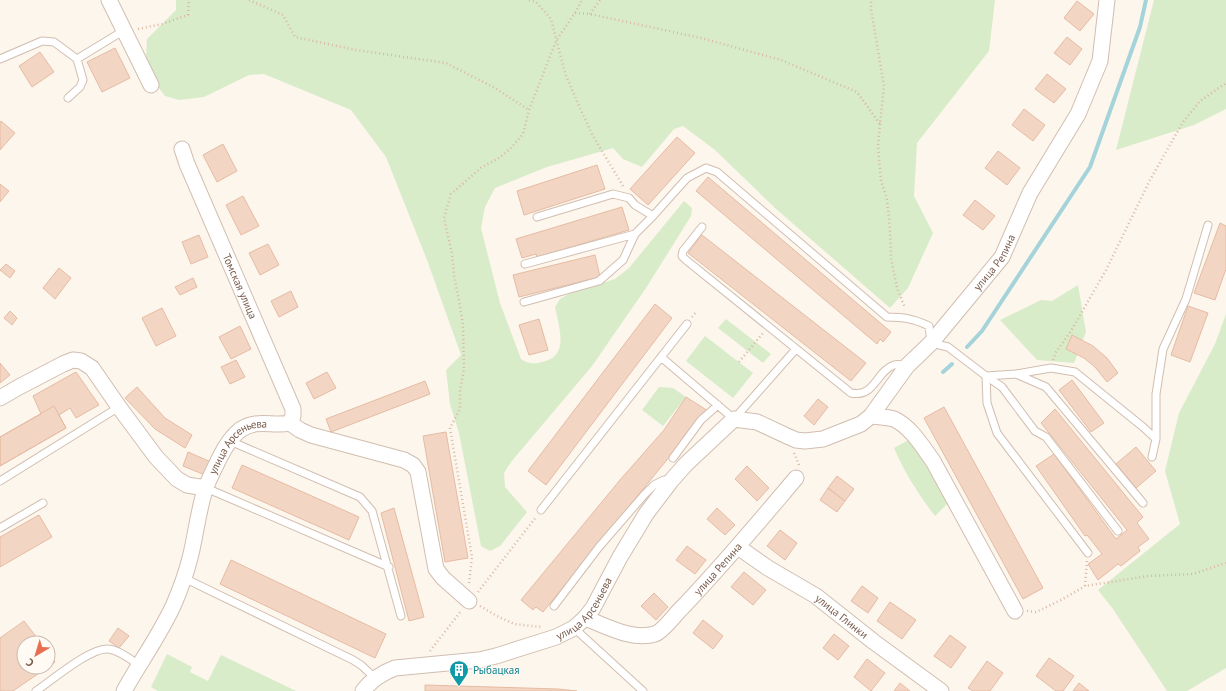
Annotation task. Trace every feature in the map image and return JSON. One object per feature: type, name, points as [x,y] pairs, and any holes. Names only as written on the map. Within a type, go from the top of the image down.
[{"type":"street","points":[[109,0],[151,85]]},
{"type":"street","name":"улица Репина","points":[[734,419],[757,422],[796,440],[805,441],[823,439],[861,424],[871,416],[907,366],[931,342],[1002,256],[1030,193],[1078,114],[1100,61],[1107,0]]},
{"type":"street","name":"Томская улица","points":[[182,149],[187,164],[293,409],[294,416],[290,422]]},
{"type":"street","points":[[0,398],[63,364],[73,360],[81,360],[92,368],[156,457],[177,479],[187,485],[206,488]]},
{"type":"street","points":[[871,416],[893,419],[907,428],[920,443],[937,468],[1015,611]]},
{"type":"street","name":"улица Арсеньева","points":[[363,691],[376,678],[395,668],[479,660],[496,656],[556,637],[580,623],[593,608],[620,557],[646,514],[686,464],[734,419]]},
{"type":"street","name":"улица Арсеньева","points":[[124,691],[139,665],[157,639],[174,604],[190,560],[206,488],[213,471],[230,441],[238,431],[252,424],[274,422],[284,424],[290,422],[300,430],[311,435],[404,460],[413,465],[418,472],[436,569],[443,578],[469,601]]},
{"type":"street","name":"улица Репина","points":[[580,623],[641,637],[657,634],[738,547],[796,478]]},
{"type":"street","name":"улица Глинки","points":[[738,547],[768,568],[816,596],[874,642],[942,691]]},
{"type":"lane","points":[[76,59],[123,31]]},
{"type":"lane","points":[[0,60],[42,41],[54,42],[76,59],[83,80],[80,87],[68,98]]},
{"type":"lane","points":[[524,302],[599,281],[623,260],[635,234],[687,178],[706,168],[717,172],[887,317],[904,317],[917,320],[929,326],[931,342],[948,347],[986,376],[1002,386],[1035,431],[1046,437],[1118,531]]},
{"type":"lane","points":[[537,217],[613,194],[629,198],[635,205],[653,216]]},
{"type":"lane","points":[[1152,457],[1156,439],[1156,394],[1163,349],[1186,299],[1208,225]]},
{"type":"lane","points":[[702,227],[683,251],[682,256],[851,393],[859,395],[866,392],[890,367],[896,365],[907,366]]},
{"type":"lane","points":[[525,264],[635,234]]},
{"type":"lane","points":[[541,510],[687,324]]},
{"type":"lane","points":[[661,357],[734,419],[796,349]]},
{"type":"lane","points":[[986,376],[1016,374],[1050,368],[1075,372],[1156,439]]},
{"type":"lane","points":[[1016,374],[1046,387],[1143,503]]},
{"type":"lane","points":[[986,376],[987,403],[997,433],[1088,553]]},
{"type":"lane","points":[[673,458],[701,420],[718,405]]},
{"type":"lane","points":[[0,482],[119,407]]},
{"type":"lane","points":[[230,441],[360,496],[372,511],[389,567],[401,616]]},
{"type":"lane","points":[[554,606],[599,547],[644,495],[654,485],[664,480],[671,481]]},
{"type":"lane","points":[[206,488],[389,567]]},
{"type":"lane","points":[[0,528],[43,503]]},
{"type":"lane","points":[[184,578],[353,660],[376,678]]},
{"type":"lane","points":[[580,623],[643,691]]},
{"type":"lane","points":[[36,691],[83,658],[103,649],[118,652],[139,665]]},
{"type":"path","points":[[123,31],[162,24],[188,15],[188,0]]},
{"type":"path","points":[[248,0],[283,15],[295,36],[356,50],[446,63],[495,88],[529,110]]},
{"type":"path","points":[[529,0],[535,1],[551,19],[565,73],[579,106],[593,136],[629,198]]},
{"type":"path","points":[[418,665],[469,601],[472,557],[450,428],[460,408],[460,390],[464,369],[462,325],[459,302],[452,254],[444,218],[451,194],[482,167],[499,158],[511,148],[523,134],[529,110],[556,41],[582,0]]},
{"type":"path","points":[[590,14],[600,0]]},
{"type":"path","points":[[871,0],[871,9],[884,86],[878,146],[881,181],[886,199],[893,271],[897,288],[906,309],[904,317]]},
{"type":"path","points":[[575,13],[590,14],[701,38],[781,60],[858,92],[880,124]]},
{"type":"path","points":[[1050,368],[1056,352],[1071,331],[1106,270],[1150,180],[1183,122],[1200,101],[1226,83]]},
{"type":"path","points":[[739,362],[768,327]]},
{"type":"path","points":[[786,436],[798,462],[799,467],[796,478]]},
{"type":"path","points":[[480,590],[541,510]]},
{"type":"path","points":[[1085,586],[1088,553]]},
{"type":"path","points":[[1015,611],[1036,612],[1085,586],[1148,576],[1193,574],[1226,564]]},
{"type":"path","points":[[469,601],[514,624],[546,627]]},
{"type":"green space","points":[[176,0],[995,0],[989,51],[917,143],[914,196],[933,233],[908,288],[890,308],[775,208],[715,150],[683,126],[674,129],[642,167],[623,159],[613,148],[547,167],[495,188],[485,207],[481,228],[500,303],[521,359],[531,363],[551,359],[559,348],[560,332],[555,307],[560,299],[569,294],[615,279],[629,268],[684,201],[692,208],[691,216],[646,288],[592,366],[511,462],[504,473],[505,487],[527,512],[500,546],[490,551],[481,546],[459,433],[450,404],[446,370],[461,355],[427,260],[386,157],[351,110],[264,74],[249,75],[204,97],[179,100],[165,96],[152,79],[146,58],[147,39],[176,10]]},
{"type":"green space","points":[[1154,0],[1226,0],[1226,109],[1194,125],[1116,150]]},
{"type":"green space","points":[[1078,285],[1086,332],[1074,363],[1037,360],[1000,320],[1041,300],[1052,301]]},
{"type":"green space","points":[[1226,314],[1226,668],[1187,691],[1167,691],[1113,609],[1098,590],[1180,524],[1165,471],[1179,413],[1215,344]]},
{"type":"green space","points":[[726,319],[771,354],[763,363],[718,328]]},
{"type":"green space","points":[[705,336],[753,373],[733,398],[686,361]]},
{"type":"green space","points":[[659,387],[673,388],[686,397],[663,426],[642,410]]},
{"type":"green space","points":[[910,439],[948,503],[935,516],[912,483],[894,448]]},
{"type":"green space","points":[[167,654],[192,667],[190,672],[208,681],[221,655],[296,691],[158,691],[151,687]]},
{"type":"building","points":[[1077,1],[1094,14],[1080,31],[1064,18]]},
{"type":"building","points":[[1067,37],[1082,49],[1070,65],[1054,53]]},
{"type":"building","points":[[115,48],[130,78],[102,92],[87,62]]},
{"type":"building","points":[[40,52],[54,72],[32,87],[19,66]]},
{"type":"building","points":[[1047,74],[1066,89],[1054,103],[1035,89]]},
{"type":"building","points":[[1024,109],[1045,125],[1033,141],[1012,125]]},
{"type":"building","points":[[1,121],[15,133],[0,150],[0,123]]},
{"type":"building","points":[[677,137],[695,153],[648,205],[630,189]]},
{"type":"building","points":[[223,144],[237,171],[217,182],[203,155]]},
{"type":"building","points":[[998,151],[1020,168],[1007,185],[985,168]]},
{"type":"building","points":[[597,165],[605,189],[524,215],[517,191]]},
{"type":"building","points":[[708,177],[891,332],[883,342],[880,339],[877,344],[696,191]]},
{"type":"building","points":[[0,184],[9,191],[0,202]]},
{"type":"building","points":[[243,196],[259,226],[241,235],[226,205]]},
{"type":"building","points":[[975,200],[995,216],[983,230],[963,215]]},
{"type":"building","points":[[622,207],[629,230],[537,257],[536,254],[522,258],[516,239]]},
{"type":"building","points":[[1220,223],[1226,226],[1226,269],[1215,300],[1194,293]]},
{"type":"building","points":[[199,235],[208,257],[191,264],[182,242]]},
{"type":"building","points":[[702,235],[866,363],[851,381],[688,253]]},
{"type":"building","points":[[268,244],[279,265],[260,275],[249,253]]},
{"type":"building","points":[[595,255],[600,277],[519,297],[513,275]]},
{"type":"building","points":[[6,264],[15,271],[10,278],[0,270]]},
{"type":"building","points":[[59,268],[71,278],[55,299],[43,288]]},
{"type":"building","points":[[193,278],[197,287],[180,295],[175,287]]},
{"type":"building","points":[[291,291],[298,307],[279,317],[271,301]]},
{"type":"building","points":[[655,304],[672,318],[546,485],[528,471]]},
{"type":"building","points":[[1188,306],[1208,313],[1190,362],[1171,355]]},
{"type":"building","points":[[162,308],[176,336],[156,346],[142,318]]},
{"type":"building","points":[[10,311],[17,318],[12,325],[4,318]]},
{"type":"building","points":[[539,319],[548,350],[529,355],[519,325]]},
{"type":"building","points":[[240,326],[251,349],[231,359],[219,337]]},
{"type":"building","points":[[1072,335],[1093,346],[1107,358],[1118,373],[1107,382],[1095,367],[1084,358],[1066,349]]},
{"type":"building","points":[[236,360],[245,377],[230,384],[221,367]]},
{"type":"building","points":[[0,363],[10,375],[0,383]]},
{"type":"building","points":[[76,372],[99,405],[76,418],[70,408],[59,415],[66,428],[0,466],[0,437],[41,414],[33,396]]},
{"type":"building","points":[[327,372],[336,388],[314,399],[306,383]]},
{"type":"building","points":[[1072,380],[1104,423],[1091,432],[1059,390]]},
{"type":"building","points":[[425,381],[430,394],[331,432],[326,419]]},
{"type":"building","points":[[137,387],[165,418],[192,435],[185,448],[155,429],[125,398]]},
{"type":"building","points":[[686,397],[708,411],[543,612],[536,607],[533,610],[521,600],[620,480],[664,430]]},
{"type":"building","points":[[818,399],[828,407],[814,425],[804,416]]},
{"type":"building","points":[[54,406],[66,428],[0,466],[0,437]]},
{"type":"building","points":[[944,407],[1043,588],[1023,599],[924,418]]},
{"type":"building","points":[[1055,409],[1143,517],[1137,523],[1149,539],[1138,547],[1140,551],[1121,566],[1118,564],[1098,580],[1088,564],[1102,554],[1087,535],[1085,536],[1036,466],[1054,454],[1116,539],[1127,530],[1041,423]]},
{"type":"building","points":[[446,432],[468,558],[445,562],[423,436]]},
{"type":"building","points":[[1136,447],[1156,471],[1136,488],[1116,464]]},
{"type":"building","points":[[188,452],[211,462],[205,475],[183,466]]},
{"type":"building","points":[[242,465],[359,517],[349,540],[232,488]]},
{"type":"building","points":[[747,466],[769,488],[757,501],[735,479]]},
{"type":"building","points":[[837,476],[854,489],[845,501],[828,488]]},
{"type":"building","points":[[828,488],[845,501],[837,512],[820,500]]},
{"type":"building","points":[[394,508],[424,617],[409,621],[381,513]]},
{"type":"building","points":[[717,508],[735,525],[725,535],[707,519]]},
{"type":"building","points":[[39,515],[52,537],[0,567],[0,537]]},
{"type":"building","points":[[780,530],[797,543],[785,560],[767,546]]},
{"type":"building","points":[[687,546],[706,560],[695,574],[676,560]]},
{"type":"building","points":[[231,560],[386,634],[375,658],[220,584]]},
{"type":"building","points":[[744,572],[766,590],[753,605],[731,587]]},
{"type":"building","points":[[862,586],[878,598],[868,613],[851,601]]},
{"type":"building","points":[[654,593],[668,607],[656,620],[641,606]]},
{"type":"building","points":[[890,602],[916,620],[902,639],[877,621]]},
{"type":"building","points":[[703,620],[723,636],[713,649],[693,633]]},
{"type":"building","points":[[24,621],[35,635],[16,635],[16,675],[36,675],[13,691],[0,691],[0,638]]},
{"type":"building","points":[[118,628],[129,636],[119,648],[109,641]]},
{"type":"building","points":[[834,634],[849,646],[838,660],[823,648]]},
{"type":"building","points":[[950,635],[966,647],[951,668],[934,656]]},
{"type":"building","points":[[1049,658],[1074,676],[1063,691],[1056,691],[1036,676]]},
{"type":"building","points":[[867,659],[885,673],[871,691],[854,677]]},
{"type":"building","points":[[987,661],[1003,673],[990,691],[973,691],[968,688]]},
{"type":"building","points":[[900,683],[910,691],[894,691]]},
{"type":"building","points":[[1079,683],[1089,691],[1073,691]]},
{"type":"building","name":"Рыбацкая","points":[[425,685],[558,689],[577,691],[425,691]]},
{"type":"waterway","points":[[967,347],[982,331],[1090,167],[1140,27],[1146,0]]},
{"type":"waterway","points":[[943,372],[952,364]]},
{"type":"place","name":"Рыбацкая","points":[[459,687]]}]
